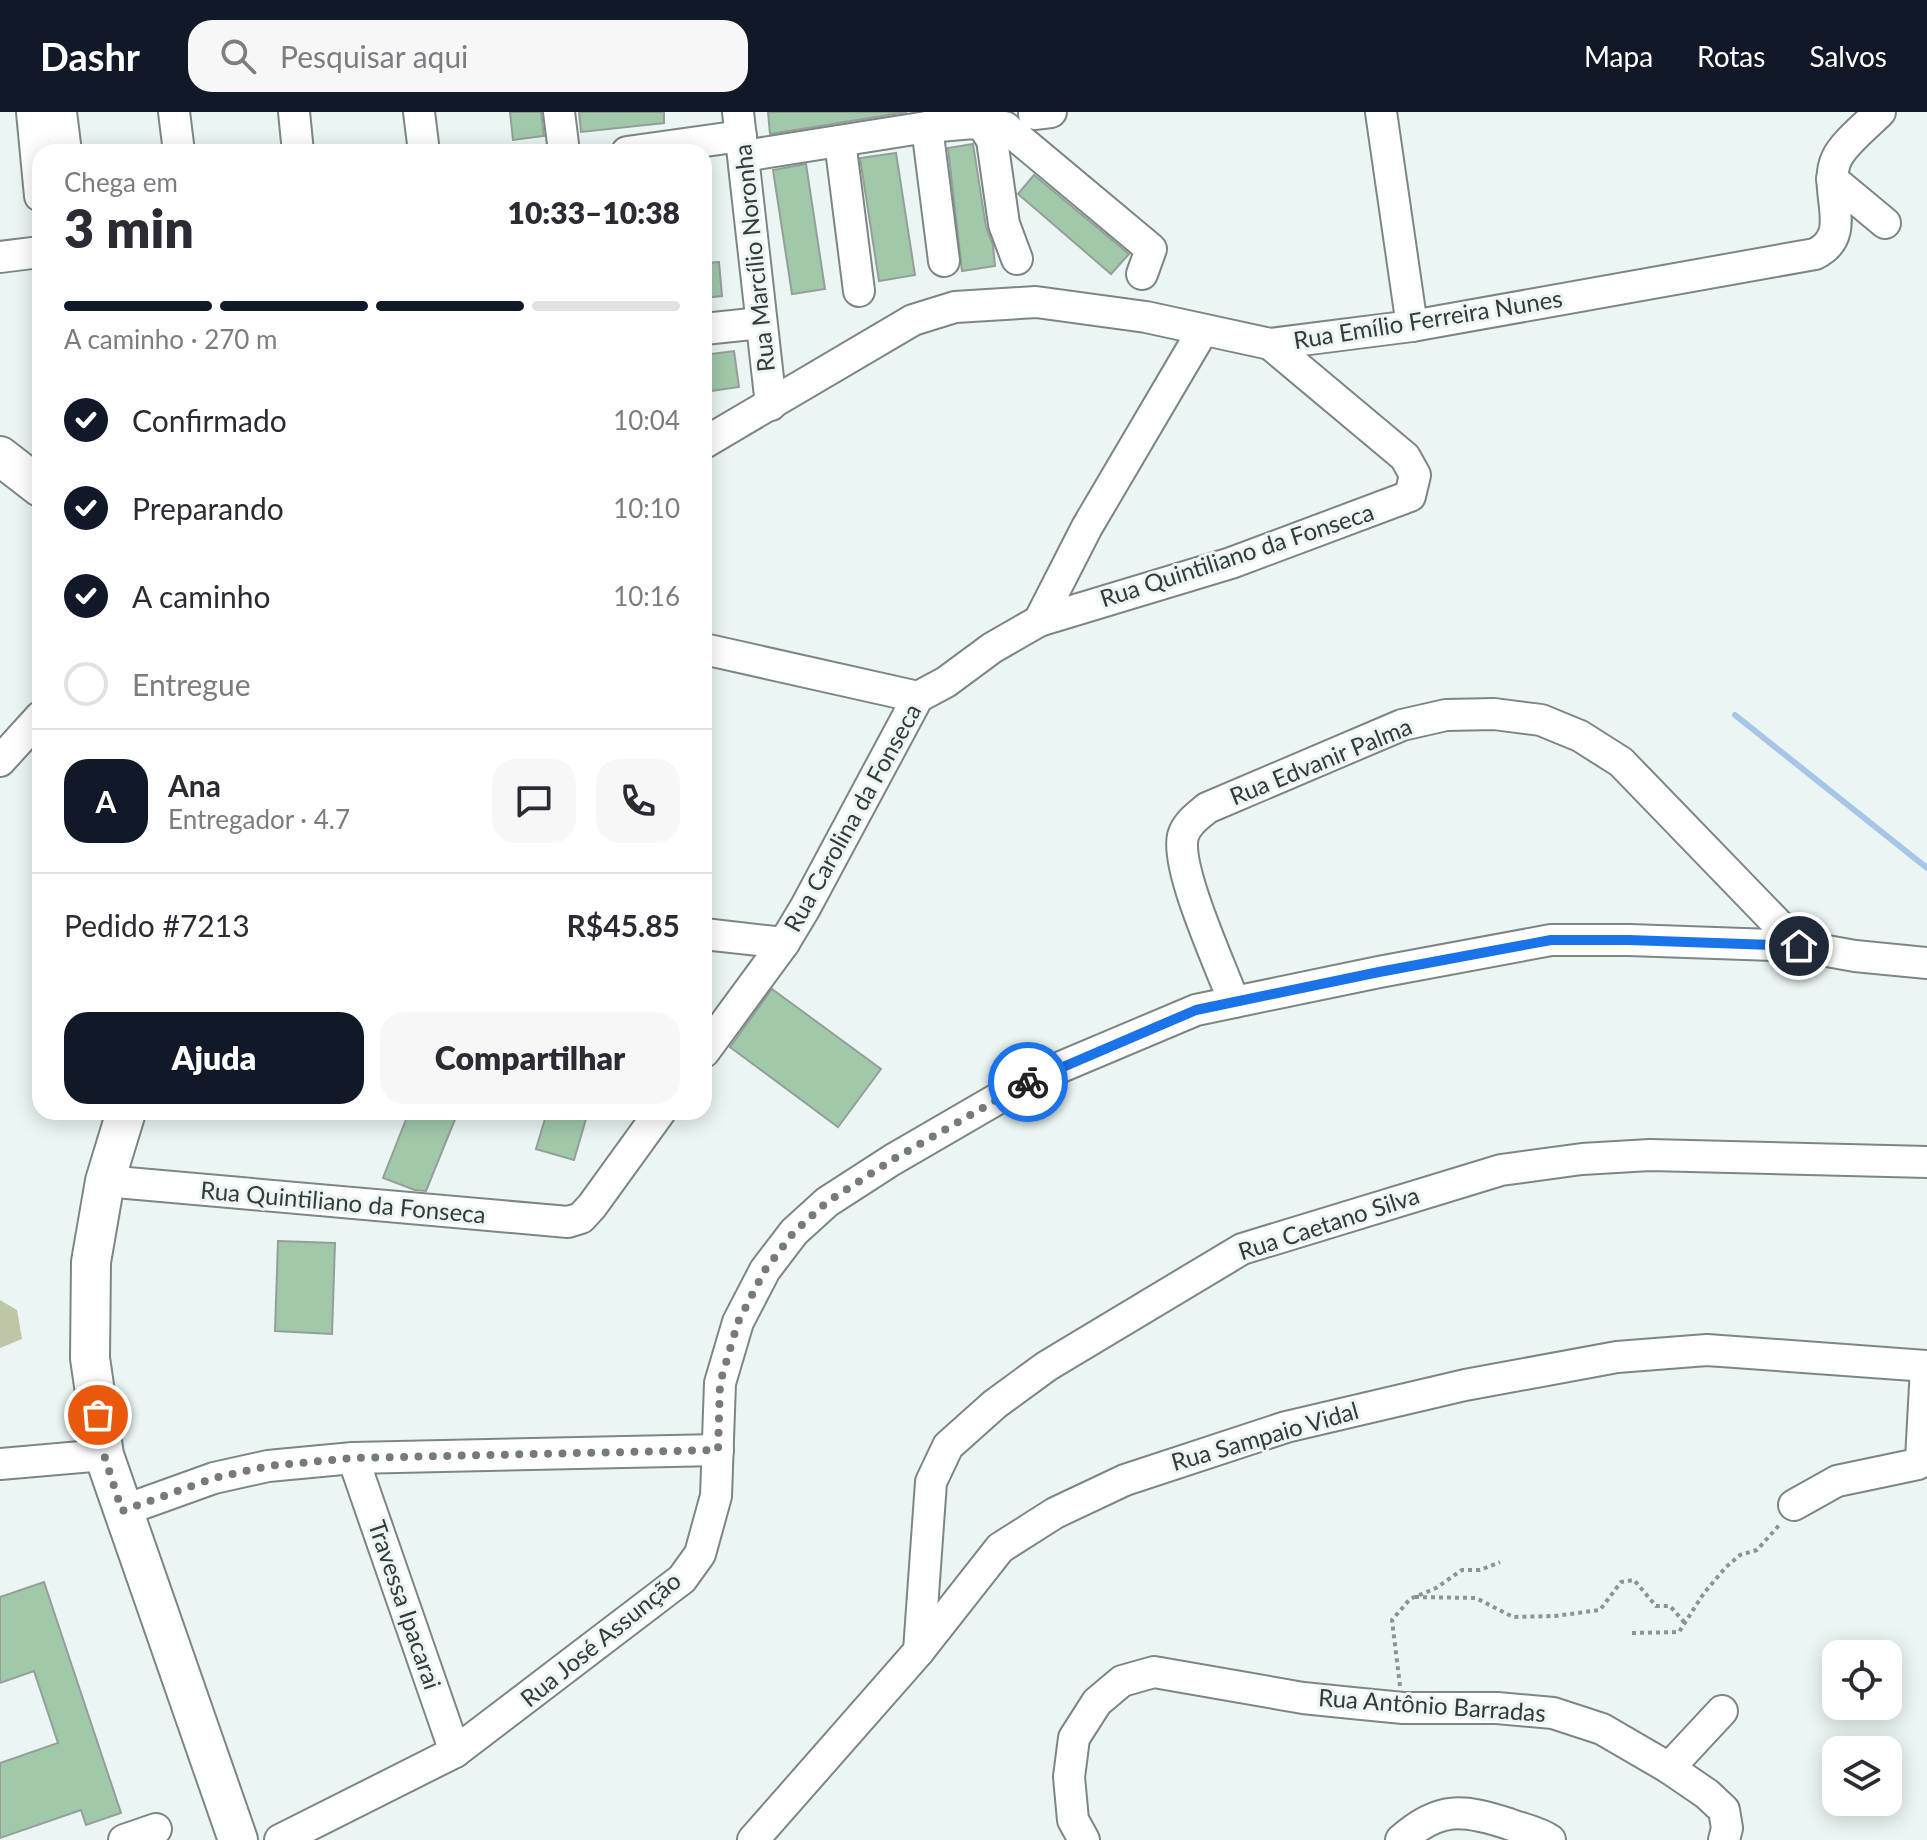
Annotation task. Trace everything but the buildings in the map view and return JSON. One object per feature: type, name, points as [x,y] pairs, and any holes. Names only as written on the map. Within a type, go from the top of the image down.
[{"type":"main road","points":[[0,456],[32,481]]},
{"type":"main road","points":[[124,1120],[105,1181],[91,1262],[88,1312],[90,1358],[104,1455],[238,1840]]},
{"type":"street","points":[[32,112],[35,144]]},
{"type":"street","points":[[61,112],[65,144]]},
{"type":"street","points":[[174,112],[178,144]]},
{"type":"street","points":[[294,112],[297,144]]},
{"type":"street","points":[[419,112],[423,144]]},
{"type":"street","points":[[559,112],[563,144]]},
{"type":"street","points":[[1381,112],[1412,326]]},
{"type":"street","points":[[1880,112],[1838,156],[1832,179],[1885,223]]},
{"type":"street","points":[[681,144],[741,135],[840,141],[974,123],[1005,127],[1151,249],[1142,274]]},
{"type":"street","points":[[983,126],[992,140],[1004,224],[1017,259]]},
{"type":"street","points":[[927,127],[944,261]]},
{"type":"street","name":"Rua Marcílio Noronha","points":[[741,135],[771,405]]},
{"type":"street","points":[[840,141],[859,291]]},
{"type":"street","name":"Rua Emílio Ferreira Nunes","points":[[712,438],[913,320],[955,307],[1036,302],[1146,317],[1270,344],[1412,326],[1815,254],[1827,248],[1833,239],[1836,223],[1832,179]]},
{"type":"street","points":[[0,257],[32,253]]},
{"type":"street","points":[[712,328],[761,323]]},
{"type":"street","points":[[1039,621],[1087,527],[1203,330]]},
{"type":"street","name":"Rua Quintiliano da Fonseca","points":[[1039,621],[1231,563],[1410,496],[1415,475],[1405,457],[1270,344]]},
{"type":"street","name":"Rua Carolina da Fonseca","points":[[712,1041],[784,943],[918,697],[1039,621]]},
{"type":"street","points":[[712,651],[918,697]]},
{"type":"street","name":"Rua Edvanir Palma","points":[[1234,1002],[1188,877],[1183,839],[1188,825],[1207,808],[1402,725],[1446,715],[1494,714],[1541,720],[1580,736],[1621,762],[1799,946]]},
{"type":"street","points":[[6,742],[32,723]]},
{"type":"street","points":[[712,935],[784,943]]},
{"type":"street","name":"Rua José Assunção","points":[[280,1840],[455,1752],[682,1579],[700,1554],[716,1496],[720,1383],[738,1322],[765,1270],[794,1232],[827,1202],[892,1160],[1030,1080],[1196,1010],[1551,940],[1799,946],[1855,956],[1927,963]]},
{"type":"street","name":"Rua Quintiliano da Fonseca","points":[[105,1181],[552,1223],[568,1222],[581,1218],[654,1120]]},
{"type":"street","name":"Rua Caetano Silva","points":[[919,1651],[931,1482],[948,1446],[995,1404],[1047,1366],[1242,1249],[1501,1170],[1582,1159],[1650,1155],[1927,1162]]},
{"type":"street","name":"Rua Sampaio Vidal","points":[[753,1840],[919,1651],[1000,1548],[1044,1520],[1125,1480],[1286,1427],[1465,1385],[1617,1357],[1707,1350],[1926,1366]]},
{"type":"street","points":[[1794,1505],[1837,1481],[1914,1466],[1920,1462],[1926,1366]]},
{"type":"street","points":[[122,1511],[214,1478],[268,1466],[353,1458],[718,1450]]},
{"type":"street","points":[[0,1464],[104,1455]]},
{"type":"street","name":"Travessa Ipacarai","points":[[353,1458],[455,1752]]},
{"type":"street","name":"Rua Antônio Barradas","points":[[1084,1840],[1073,1820],[1069,1777],[1074,1738],[1097,1702],[1122,1681],[1154,1672],[1303,1698],[1403,1708],[1497,1708],[1553,1713],[1602,1729],[1707,1794],[1724,1810],[1727,1828],[1724,1840]]},
{"type":"street","points":[[1669,1768],[1722,1711]]},
{"type":"street","points":[[1401,1840],[1439,1813],[1474,1813],[1550,1840]]},
{"type":"street","points":[[124,1840],[156,1829]]},
{"type":"path","points":[[1632,1633],[1679,1632],[1704,1593],[1726,1567],[1740,1555],[1757,1550],[1794,1505]]},
{"type":"path","points":[[1403,1708],[1392,1620],[1410,1599],[1436,1588],[1462,1570],[1480,1570],[1500,1562]]},
{"type":"path","points":[[1415,1597],[1476,1598],[1513,1617],[1555,1616],[1600,1610],[1621,1582],[1634,1580],[1656,1606],[1670,1606],[1685,1623]]},
{"type":"green space","points":[[0,1300],[17,1310],[22,1339],[0,1348]]},
{"type":"waterway","points":[[1735,715],[1927,868]]},
{"type":"way so far","points":[[98,1415],[104,1455],[122,1511],[214,1478],[268,1466],[353,1458],[718,1450],[720,1383],[738,1322],[765,1270],[794,1232],[827,1202],[892,1160],[1028,1082]]},
{"type":"route","points":[[1028,1082],[1196,1010],[1551,940],[1799,946]]}]
